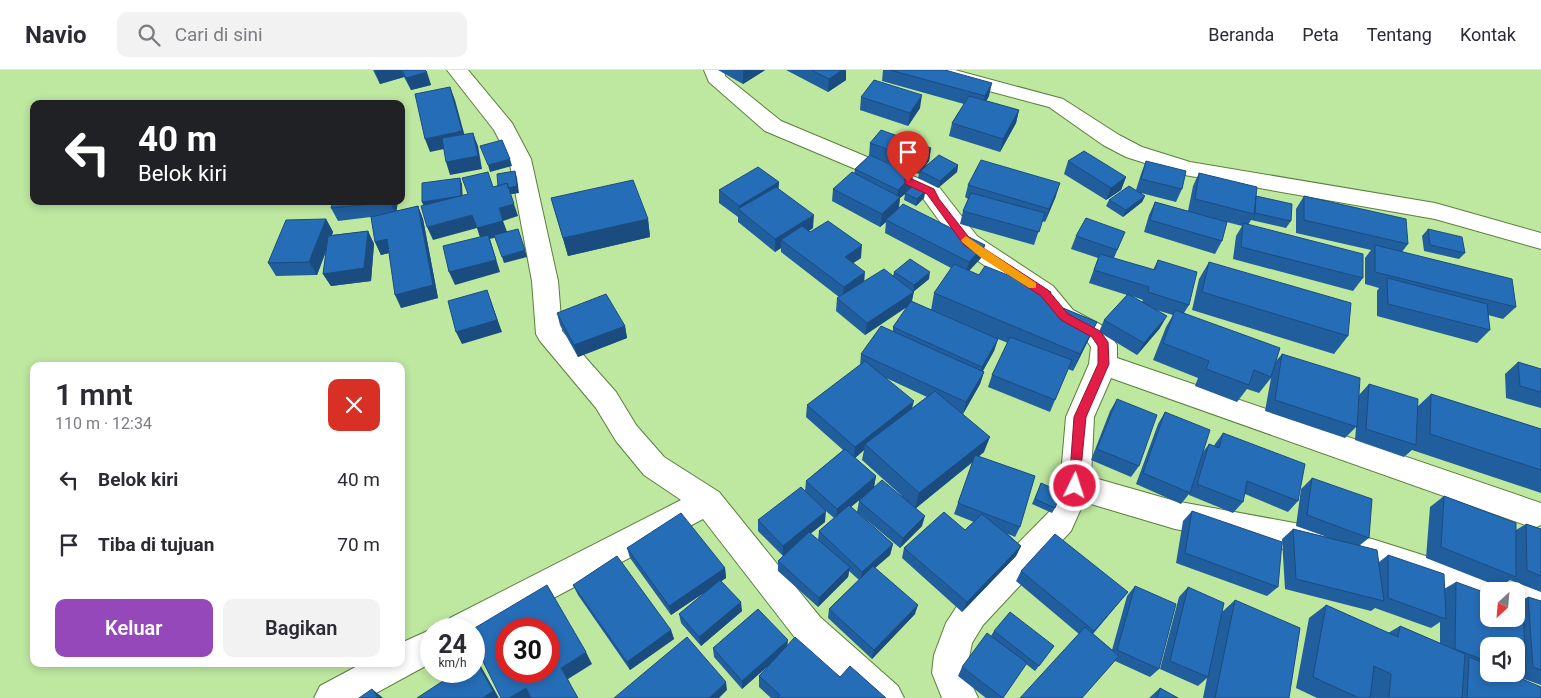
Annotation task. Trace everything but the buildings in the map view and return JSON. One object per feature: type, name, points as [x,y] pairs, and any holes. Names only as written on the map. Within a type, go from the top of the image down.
[{"type":"street","points":[[457,70],[504,128],[520,159],[546,281],[548,334],[606,400],[626,433],[654,466],[708,501],[808,628],[886,698]]},
{"type":"street","points":[[714,70],[716,78],[748,108],[774,126],[931,192],[935,200],[968,242],[1044,293],[1064,317],[1096,334],[1104,345],[1103,364],[1080,417],[1075,486],[1060,521],[971,614],[958,635],[951,655],[950,673],[960,698]]},
{"type":"street","points":[[932,70],[1056,103],[1126,148],[1187,169],[1435,211],[1541,241]]},
{"type":"street","points":[[1103,364],[1534,514]]},
{"type":"street","points":[[1075,486],[1175,515],[1316,541],[1363,552],[1480,589]]},
{"type":"street","points":[[483,618],[708,501]]},
{"type":"street","points":[[1525,600],[1541,603]]},
{"type":"street","points":[[405,658],[420,650]]},
{"type":"street","points":[[332,698],[389,667]]},
{"type":"slow traffic","points":[[966,240],[984,254],[1033,285]]},
{"type":"route","points":[[908,182],[925,188],[934,195],[935,200],[968,242],[1044,293],[1064,317],[1096,334],[1104,345],[1103,364],[1080,417],[1075,486]]}]
